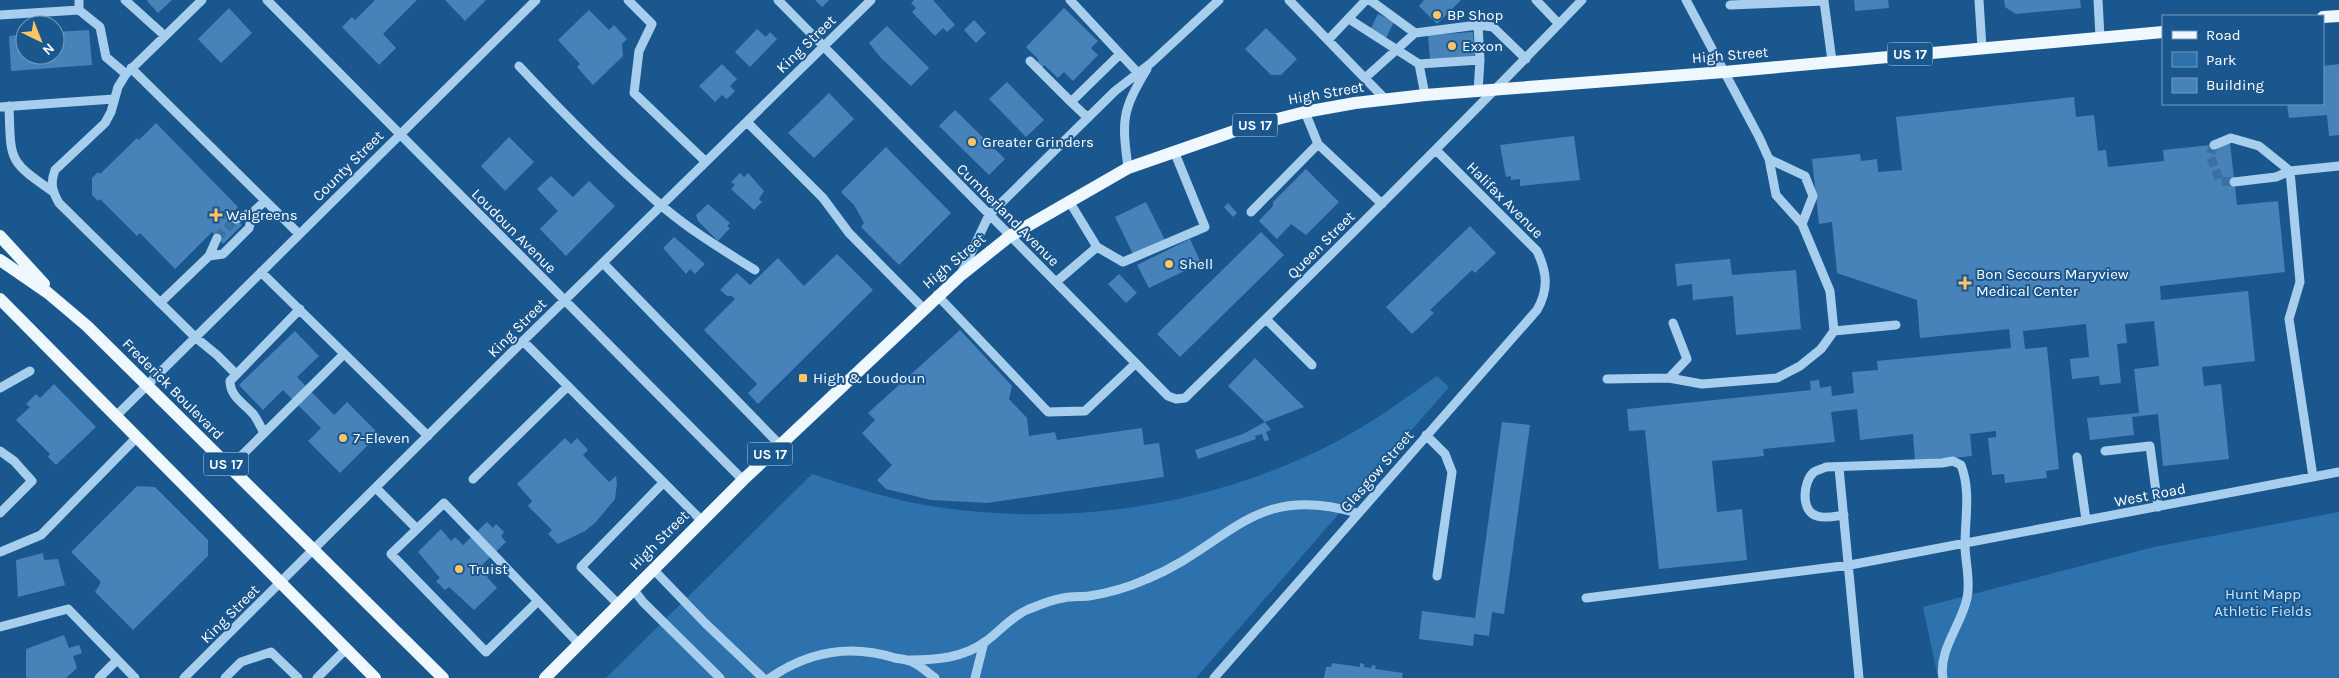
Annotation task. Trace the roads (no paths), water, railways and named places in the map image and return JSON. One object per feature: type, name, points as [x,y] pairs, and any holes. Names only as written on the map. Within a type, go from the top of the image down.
[{"type":"main road","points":[[2324,17],[2339,16]]},
{"type":"main road","name":"High Street","points":[[545,678],[743,480],[961,274],[1010,236],[1069,200],[1128,168],[1246,127],[1305,112],[1355,103],[1425,95],[1724,72],[2162,32]]},
{"type":"main road","points":[[0,236],[64,307]]},
{"type":"main road","name":"Frederick Boulevard","points":[[0,260],[87,326],[443,678]]},
{"type":"main road","name":"US 17","points":[[0,299],[375,678]]},
{"type":"street","points":[[79,0],[79,10]]},
{"type":"street","points":[[125,0],[165,36]]},
{"type":"street","points":[[52,191],[51,180],[55,170],[105,123],[128,71],[202,0]]},
{"type":"street","name":"Loudoun Avenue","points":[[267,0],[743,480]]},
{"type":"street","name":"County Street","points":[[116,416],[536,0]]},
{"type":"street","points":[[628,0],[652,24],[639,51],[634,93],[706,162]]},
{"type":"street","name":"Cumberland Avenue","points":[[778,0],[1168,396],[1176,399],[1185,398],[1225,359]]},
{"type":"street","name":"King Street","points":[[184,678],[523,341],[871,0]]},
{"type":"street","points":[[1070,0],[1138,73]]},
{"type":"street","points":[[961,274],[989,215],[1115,91],[1151,63],[1219,0]]},
{"type":"street","points":[[1289,0],[1386,100]]},
{"type":"street","points":[[1328,40],[1366,0]]},
{"type":"street","points":[[1370,0],[1415,33]]},
{"type":"street","points":[[1536,0],[1559,24]]},
{"type":"street","name":"Queen Street","points":[[1225,359],[1495,91],[1582,0]]},
{"type":"street","points":[[1607,379],[1670,378],[1702,384],[1777,378],[1800,366],[1821,349],[1834,331],[1830,291],[1802,224],[1776,194],[1769,159],[1686,0]]},
{"type":"street","points":[[1979,0],[1982,48]]},
{"type":"street","points":[[2098,0],[2100,37]]},
{"type":"street","points":[[1730,5],[1824,1],[1832,61]]},
{"type":"street","points":[[0,15],[79,10],[100,27],[106,57],[128,71],[299,234]]},
{"type":"street","points":[[1349,20],[1419,64],[1480,60]]},
{"type":"street","points":[[1365,78],[1415,33],[1478,25],[1492,27],[1526,59]]},
{"type":"street","points":[[1478,25],[1480,60],[1478,92]]},
{"type":"street","points":[[1071,102],[1120,54]]},
{"type":"street","points":[[1030,61],[1088,118]]},
{"type":"street","points":[[1128,168],[1123,130],[1125,112],[1130,96],[1151,63]]},
{"type":"street","points":[[1419,64],[1425,95]]},
{"type":"street","points":[[519,66],[562,112],[662,205],[714,244],[755,270]]},
{"type":"street","points":[[114,100],[4,106],[13,158],[22,170],[52,191],[59,203],[160,303],[236,373]]},
{"type":"street","points":[[1305,112],[1318,144],[1382,204]]},
{"type":"street","points":[[747,122],[823,198],[849,233],[923,308]]},
{"type":"street","points":[[2214,145],[2231,138],[2259,146],[2290,171],[2300,282],[2289,319],[2313,477]]},
{"type":"street","points":[[1251,212],[1318,144]]},
{"type":"street","name":"Halifax Avenue","points":[[1436,150],[1531,244],[1544,266],[1545,275]]},
{"type":"street","points":[[1069,200],[1097,247],[1123,262],[1205,227],[1174,152]]},
{"type":"street","points":[[1769,159],[1805,176],[1813,196],[1802,224]]},
{"type":"street","points":[[2234,182],[2276,177],[2290,171],[2339,166]]},
{"type":"street","points":[[236,219],[253,212],[265,201]]},
{"type":"street","points":[[209,256],[223,254],[249,228],[253,212]]},
{"type":"street","points":[[160,303],[209,256],[217,238]]},
{"type":"street","points":[[1056,282],[1097,247]]},
{"type":"street","points":[[603,263],[780,445]]},
{"type":"street","points":[[261,272],[428,436]]},
{"type":"street","name":"Glasgow Street","points":[[1214,678],[1537,310],[1544,297],[1545,275]]},
{"type":"street","points":[[937,295],[1048,412],[1085,411],[1136,364]]},
{"type":"street","points":[[264,433],[254,416],[230,388],[230,381],[300,309]]},
{"type":"street","points":[[1266,319],[1312,365]]},
{"type":"street","points":[[1670,378],[1687,359],[1673,323]]},
{"type":"street","points":[[1834,331],[1896,325]]},
{"type":"street","points":[[523,341],[702,521]]},
{"type":"street","points":[[230,467],[344,354]]},
{"type":"street","points":[[0,388],[30,372]]},
{"type":"street","points":[[473,479],[568,386]]},
{"type":"street","points":[[1426,435],[1445,454],[1452,472],[1438,576]]},
{"type":"street","points":[[0,552],[41,535],[137,437]]},
{"type":"street","points":[[2104,451],[2150,446],[2158,507]]},
{"type":"street","points":[[0,451],[14,461],[32,481],[0,513]]},
{"type":"street","points":[[2077,457],[2086,520]]},
{"type":"street","points":[[1844,515],[1815,516],[1809,511],[1805,492],[1807,480],[1815,471],[1826,467],[1839,468],[1953,461],[1961,465],[1965,476],[1968,502],[1965,544],[1968,598],[1945,657],[1943,678]]},
{"type":"street","points":[[1839,468],[1860,678]]},
{"type":"street","name":"West Road","points":[[1586,598],[1850,565],[2339,472]]},
{"type":"street","points":[[618,604],[580,567],[663,483]]},
{"type":"street","points":[[376,488],[417,529]]},
{"type":"street","points":[[538,601],[486,652],[391,554],[444,503],[580,644]]},
{"type":"street","points":[[770,678],[786,667],[808,657],[827,652],[851,650],[876,652],[910,660],[934,660],[960,654],[984,642],[1024,611],[1041,604],[1064,598],[1114,591],[1147,580],[1178,564],[1232,527],[1260,514],[1284,506],[1308,504],[1334,506],[1357,513]]},
{"type":"street","points":[[653,569],[705,624],[764,678]]},
{"type":"street","points":[[633,589],[720,678]]},
{"type":"street","points":[[0,628],[68,609],[135,678]]},
{"type":"street","points":[[975,678],[984,642]]},
{"type":"street","points":[[317,678],[346,649]]},
{"type":"street","points":[[225,678],[241,662],[271,652],[298,678]]},
{"type":"street","points":[[99,678],[117,660]]},
{"type":"street","points":[[910,660],[935,678]]},
{"type":"tunnel","points":[[2214,145],[2210,156],[2220,181],[2234,182]]},
{"type":"tunnel","points":[[217,238],[236,219]]},
{"type":"place","name":"BP Shop","points":[[1437,15]]},
{"type":"place","name":"Exxon","points":[[1452,46]]},
{"type":"place","name":"Greater Grinders","points":[[972,142]]},
{"type":"place","name":"Walgreens","points":[[216,215]]},
{"type":"place","name":"Shell","points":[[1169,264]]},
{"type":"place","name":"Bon Secours Maryview Medical Center","points":[[1965,283]]},
{"type":"place","name":"High & Loudoun","points":[[803,378]]},
{"type":"place","name":"7-Eleven","points":[[343,438]]},
{"type":"place","name":"Truist","points":[[459,569]]},
{"type":"park label","name":"Hunt Mapp Athletic Fields","points":[[2263,602]]}]
